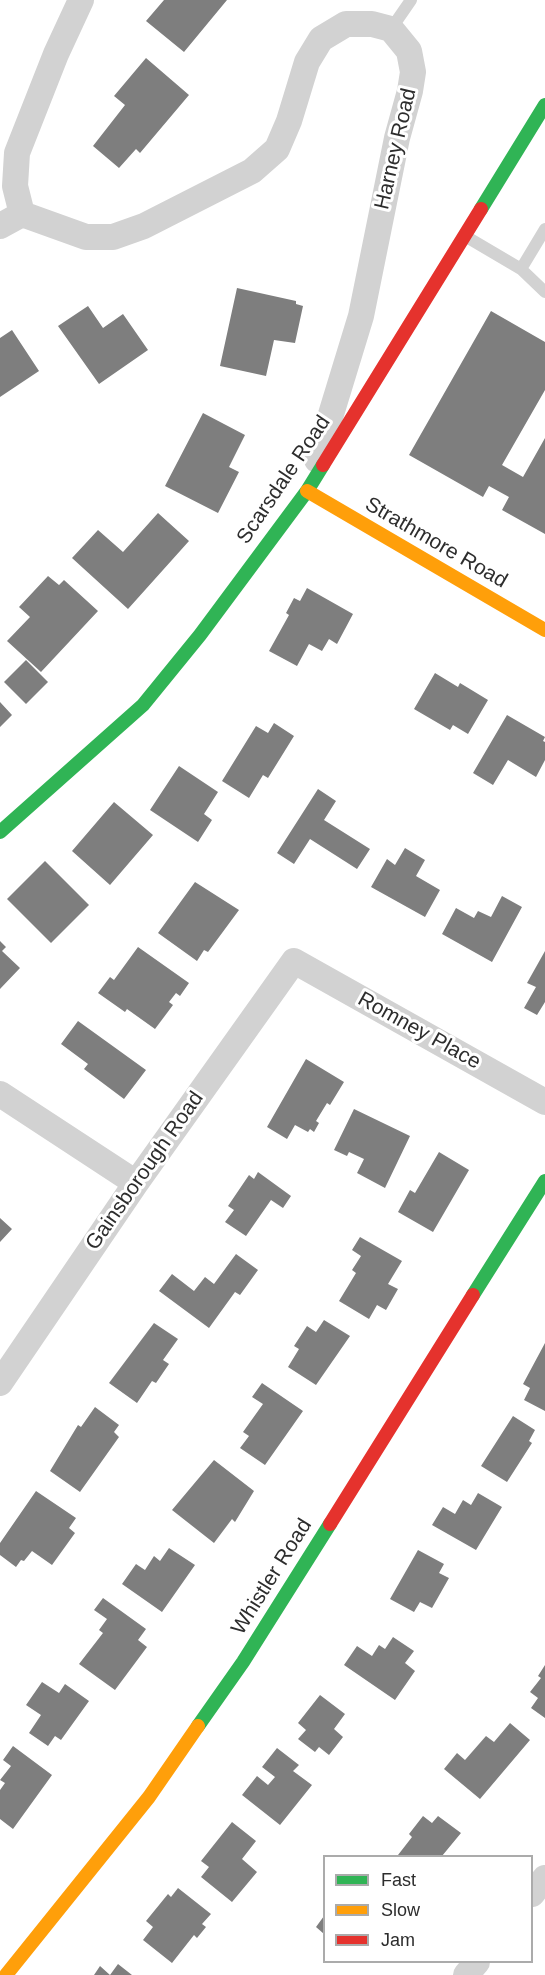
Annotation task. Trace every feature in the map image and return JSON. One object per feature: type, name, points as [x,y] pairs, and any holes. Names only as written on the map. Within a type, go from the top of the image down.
[{"type":"street","points":[[22,214],[15,186],[17,153],[81,0]]},
{"type":"street","points":[[0,226],[22,214],[86,237],[113,237],[144,226],[252,171],[277,149],[289,121],[307,62],[321,39],[346,24],[372,24],[391,29]]},
{"type":"street","name":"Harney Road","points":[[307,491],[361,316],[397,138],[410,91],[413,72],[409,51],[391,29]]},
{"type":"street","name":"Scarsdale Road","points":[[0,832],[143,705],[200,635],[307,491],[545,106]]},
{"type":"street","name":"Strathmore Road","points":[[307,491],[545,630]]},
{"type":"street","name":"Romney Place","points":[[294,961],[545,1102]]},
{"type":"street","name":"Gainsborough Road","points":[[0,1383],[136,1183],[294,961]]},
{"type":"street","points":[[0,1094],[136,1183]]},
{"type":"street","name":"Whistler Road","points":[[6,1975],[149,1797],[243,1662],[545,1181]]},
{"type":"street","points":[[533,1892],[545,1878]]},
{"type":"street","points":[[466,1975],[476,1963]]},
{"type":"lane","points":[[391,29],[411,0]]},
{"type":"lane","points":[[521,269],[545,229]]},
{"type":"lane","points":[[464,236],[521,269],[545,292]]},
{"type":"building","points":[[164,0],[227,0],[184,52],[146,21]]},
{"type":"building","points":[[146,58],[189,95],[140,153],[136,149],[119,168],[93,146],[125,105],[114,96]]},
{"type":"building","points":[[237,288],[296,301],[296,304],[303,306],[295,343],[274,340],[266,376],[220,366]]},
{"type":"building","points":[[88,306],[103,328],[123,314],[148,350],[99,384],[58,326]]},
{"type":"building","points":[[491,311],[545,342],[545,390],[502,465],[523,477],[545,438],[545,534],[502,510],[509,497],[489,486],[483,497],[409,455]]},
{"type":"building","points":[[12,330],[39,371],[0,397],[0,338]]},
{"type":"building","points":[[203,413],[245,435],[229,467],[239,472],[218,513],[165,486]]},
{"type":"building","points":[[158,513],[189,541],[128,609],[72,558],[98,530],[123,552]]},
{"type":"building","points":[[48,576],[59,585],[64,580],[98,611],[41,672],[7,641],[30,617],[19,607]]},
{"type":"building","points":[[307,588],[353,614],[337,644],[329,639],[322,651],[309,644],[297,666],[269,651],[289,615],[286,613],[294,598],[300,601]]},
{"type":"building","points":[[26,660],[48,682],[26,704],[4,682]]},
{"type":"building","points":[[435,673],[458,687],[460,683],[488,700],[468,734],[453,725],[450,730],[414,709]]},
{"type":"building","points":[[0,702],[12,715],[0,727]]},
{"type":"building","points":[[507,715],[545,737],[543,741],[545,742],[545,760],[536,777],[508,760],[493,785],[473,773]]},
{"type":"building","points":[[274,723],[294,736],[268,778],[263,775],[249,798],[222,781],[256,726],[268,733]]},
{"type":"building","points":[[179,766],[218,792],[204,814],[212,820],[198,842],[150,810]]},
{"type":"building","points":[[318,789],[336,801],[324,820],[370,849],[357,869],[310,839],[294,864],[277,853]]},
{"type":"building","points":[[114,802],[153,835],[110,885],[72,851]]},
{"type":"building","points":[[405,848],[425,860],[416,876],[440,890],[425,917],[371,887],[387,859],[395,865]]},
{"type":"building","points":[[45,861],[89,905],[51,943],[7,899]]},
{"type":"building","points":[[195,882],[239,910],[208,952],[204,950],[197,961],[158,933]]},
{"type":"building","points":[[502,896],[522,907],[492,962],[442,934],[456,908],[474,918],[478,911],[491,917]]},
{"type":"building","points":[[0,941],[6,947],[2,951],[20,968],[0,989]]},
{"type":"building","points":[[138,947],[189,983],[180,996],[176,993],[169,1002],[173,1005],[155,1029],[127,1009],[125,1012],[98,993],[110,977],[114,980]]},
{"type":"building","points":[[545,951],[545,1002],[537,1015],[524,1008],[536,987],[527,983]]},
{"type":"building","points":[[78,1021],[146,1070],[124,1099],[84,1069],[88,1064],[61,1044]]},
{"type":"building","points":[[306,1059],[344,1082],[330,1105],[327,1103],[316,1121],[319,1123],[314,1132],[310,1129],[308,1132],[295,1125],[287,1139],[267,1127]]},
{"type":"building","points":[[354,1109],[410,1136],[385,1188],[357,1173],[364,1159],[349,1152],[347,1156],[334,1150]]},
{"type":"building","points":[[439,1152],[469,1170],[433,1232],[398,1212],[410,1190],[415,1193]]},
{"type":"building","points":[[258,1172],[291,1196],[283,1208],[271,1200],[246,1236],[225,1222],[234,1210],[228,1206],[249,1175],[254,1179]]},
{"type":"building","points":[[0,1218],[12,1229],[0,1242]]},
{"type":"building","points":[[360,1237],[402,1261],[388,1284],[398,1289],[386,1310],[377,1305],[369,1319],[339,1301],[356,1273],[352,1270],[361,1256],[352,1250]]},
{"type":"building","points":[[236,1254],[258,1270],[240,1295],[235,1292],[209,1328],[159,1291],[172,1274],[194,1291],[205,1277],[214,1284]]},
{"type":"building","points":[[324,1320],[350,1336],[316,1385],[288,1367],[299,1349],[294,1346],[307,1326],[316,1332]]},
{"type":"building","points":[[154,1323],[178,1339],[163,1360],[169,1364],[156,1383],[152,1381],[137,1403],[109,1383]]},
{"type":"building","points":[[545,1343],[545,1411],[524,1400],[530,1388],[523,1384]]},
{"type":"building","points":[[262,1383],[303,1411],[265,1465],[240,1448],[249,1436],[243,1432],[263,1404],[252,1397]]},
{"type":"building","points":[[95,1407],[119,1425],[114,1432],[119,1437],[80,1492],[50,1471],[78,1425],[81,1427]]},
{"type":"building","points":[[513,1416],[535,1430],[529,1441],[532,1443],[507,1482],[481,1466]]},
{"type":"building","points":[[214,1460],[254,1491],[235,1522],[232,1519],[214,1543],[172,1510]]},
{"type":"building","points":[[36,1491],[76,1518],[69,1528],[75,1533],[52,1565],[32,1551],[16,1567],[0,1555],[0,1543]]},
{"type":"building","points":[[478,1493],[502,1507],[476,1550],[432,1525],[443,1507],[455,1514],[463,1500],[471,1505]]},
{"type":"building","points":[[169,1548],[195,1565],[162,1612],[122,1584],[136,1564],[145,1570],[154,1556],[160,1561]]},
{"type":"building","points":[[418,1550],[444,1564],[439,1573],[449,1578],[432,1608],[420,1602],[414,1612],[390,1599]]},
{"type":"building","points":[[103,1598],[146,1629],[138,1640],[147,1647],[115,1690],[79,1664],[103,1633],[99,1630],[107,1619],[94,1610]]},
{"type":"building","points":[[393,1637],[414,1651],[405,1663],[415,1671],[395,1700],[344,1665],[357,1646],[372,1656],[379,1645],[385,1649]]},
{"type":"building","points":[[545,1665],[545,1718],[531,1708],[538,1698],[530,1692],[541,1678],[538,1676]]},
{"type":"building","points":[[42,1682],[59,1693],[65,1684],[89,1701],[61,1740],[55,1736],[48,1746],[29,1733],[41,1715],[26,1705]]},
{"type":"building","points":[[320,1695],[345,1714],[334,1729],[343,1737],[329,1755],[319,1747],[315,1752],[298,1739],[306,1730],[298,1723]]},
{"type":"building","points":[[510,1723],[530,1740],[480,1799],[444,1769],[457,1753],[465,1760],[486,1736],[494,1742]]},
{"type":"building","points":[[13,1746],[52,1775],[13,1829],[0,1819],[0,1790],[5,1783],[0,1780],[11,1766],[3,1760]]},
{"type":"building","points":[[277,1748],[299,1765],[293,1771],[312,1785],[280,1825],[242,1795],[257,1776],[268,1785],[275,1777],[262,1767]]},
{"type":"building","points":[[423,1816],[432,1823],[438,1816],[461,1833],[443,1855],[398,1855],[412,1837],[409,1834]]},
{"type":"building","points":[[232,1822],[256,1841],[242,1859],[257,1872],[232,1902],[201,1877],[209,1867],[201,1861]]},
{"type":"building","points":[[178,1888],[211,1914],[202,1924],[206,1927],[197,1938],[194,1935],[172,1963],[143,1940],[153,1927],[146,1921],[168,1894],[171,1897]]},
{"type":"building","points":[[323,1917],[323,1933],[316,1927]]},
{"type":"building","points":[[118,1964],[132,1975],[110,1975]]},
{"type":"building","points":[[100,1966],[110,1975],[94,1975]]},
{"type":"traffic: fast","points":[[481,209],[545,105]]},
{"type":"traffic: fast","points":[[0,832],[143,705],[200,635],[307,491],[323,465]]},
{"type":"traffic: fast","points":[[473,1295],[545,1181]]},
{"type":"traffic: fast","points":[[198,1726],[243,1662],[330,1524]]},
{"type":"traffic: slow","points":[[307,491],[545,630]]},
{"type":"traffic: slow","points":[[6,1975],[149,1797],[198,1726]]},
{"type":"traffic: jam","points":[[323,465],[481,209]]},
{"type":"traffic: jam","points":[[330,1524],[473,1295]]}]
